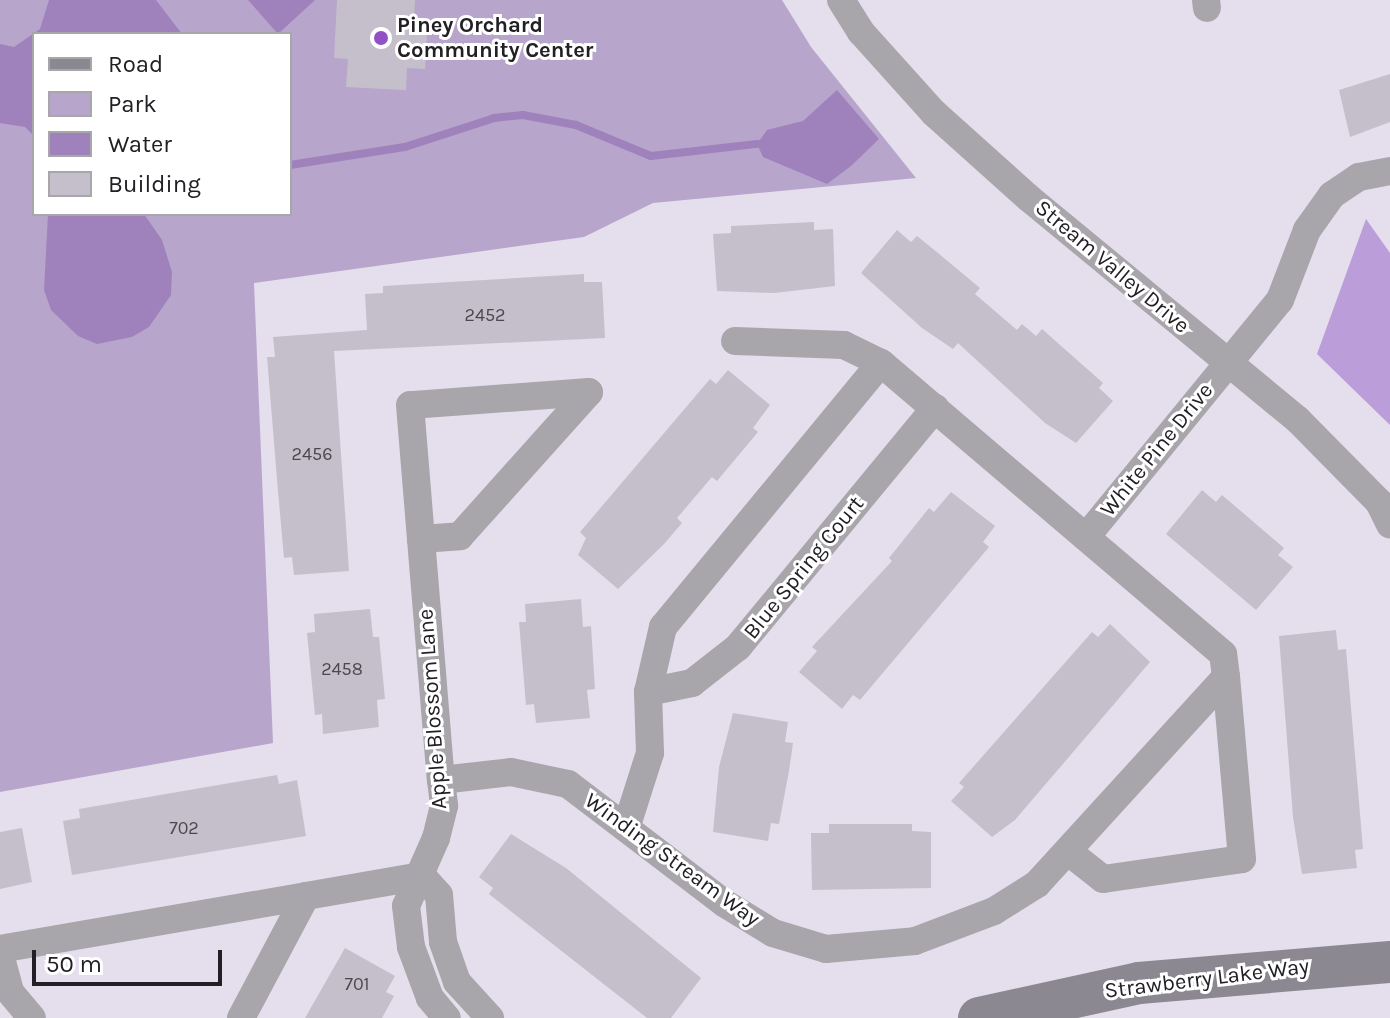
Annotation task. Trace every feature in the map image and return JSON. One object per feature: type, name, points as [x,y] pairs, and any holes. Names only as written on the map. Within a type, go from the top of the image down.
[{"type":"street","name":"Stream Valley Drive","points":[[841,0],[861,32],[934,113],[1298,420],[1379,502],[1390,525]]},
{"type":"street","name":"White Pine Drive","points":[[1086,537],[1280,300],[1307,230],[1332,195],[1359,177],[1390,171]]},
{"type":"street","points":[[735,341],[844,345],[881,363],[1223,654],[1242,859],[1103,879],[1070,853]]},
{"type":"street","points":[[627,825],[650,753],[648,692],[663,627],[881,363]]},
{"type":"street","name":"Apple Blossom Lane","points":[[421,539],[460,536],[589,392],[410,405],[421,539],[441,780],[444,806],[422,876],[406,906],[411,947],[430,998],[447,1018]]},
{"type":"street","name":"Blue Spring Court","points":[[648,692],[692,683],[738,647],[935,408]]},
{"type":"street","name":"Winding Stream Way","points":[[441,780],[511,772],[568,784],[627,825],[724,903],[773,933],[826,949],[915,941],[994,911],[1037,884],[1070,853],[1226,677]]},
{"type":"street","points":[[32,1018],[10,992],[0,951],[422,876],[439,895],[443,942],[457,982],[490,1018]]},
{"type":"street","points":[[241,1018],[306,896]]},
{"type":"street","name":"Strawberry Lake Way","points":[[979,1018],[1139,983],[1390,962]]},
{"type":"green space","points":[[0,0],[782,0],[811,47],[916,178],[653,203],[584,237],[254,283],[273,743],[0,792]]},
{"type":"shaded area","points":[[1366,219],[1390,253],[1390,425],[1317,354]]},
{"type":"water","points":[[49,0],[156,0],[180,32],[36,32],[40,29]]},
{"type":"water","points":[[248,0],[315,0],[280,32],[276,32]]},
{"type":"water","points":[[32,35],[32,134],[25,127],[0,123],[0,44],[14,47]]},
{"type":"water","points":[[837,90],[879,139],[851,166],[827,184],[763,157],[757,144],[767,130],[803,121]]},
{"type":"water","points":[[48,216],[145,216],[162,240],[172,272],[171,295],[149,327],[132,337],[97,344],[78,336],[51,310],[44,290]]},
{"type":"building","name":"Piney Orchard Community Center","points":[[337,0],[415,0],[414,19],[428,19],[425,69],[407,68],[406,90],[346,87],[348,59],[334,58]]},
{"type":"building","points":[[1390,74],[1390,122],[1350,137],[1339,90]]},
{"type":"building","points":[[814,222],[814,230],[833,229],[835,286],[774,293],[717,291],[713,234],[731,233],[731,226]]},
{"type":"building","points":[[897,230],[911,242],[917,236],[980,288],[975,294],[1017,330],[1022,324],[1036,336],[1042,329],[1103,383],[1099,388],[1113,401],[1076,443],[1045,423],[958,343],[953,349],[922,328],[861,273]]},
{"type":"building","points":[[584,274],[584,282],[602,282],[605,338],[334,351],[349,571],[294,575],[292,557],[284,558],[278,491],[267,357],[275,357],[273,337],[367,330],[365,294],[383,293],[383,286]]},
{"type":"building","points":[[728,370],[770,405],[753,428],[758,432],[717,481],[712,477],[677,518],[682,523],[664,544],[618,589],[578,555],[586,538],[580,532],[710,379],[716,384]]},
{"type":"building","points":[[1202,490],[1216,502],[1222,495],[1284,548],[1278,555],[1293,567],[1256,610],[1166,534]]},
{"type":"building","points":[[951,492],[995,526],[983,542],[989,547],[860,700],[853,695],[842,709],[799,672],[817,651],[812,647],[892,561],[889,558],[929,508],[934,512]]},
{"type":"building","points":[[581,599],[583,627],[591,626],[595,689],[587,690],[590,718],[536,723],[534,704],[526,705],[519,622],[526,622],[525,604]]},
{"type":"building","points":[[370,609],[373,637],[379,637],[385,699],[377,700],[379,727],[323,734],[322,714],[315,715],[307,633],[315,632],[314,614]]},
{"type":"building","points":[[1110,624],[1150,662],[1015,820],[992,837],[951,801],[964,787],[959,783],[1092,632],[1098,637]]},
{"type":"building","points":[[1336,630],[1338,650],[1346,649],[1363,849],[1355,850],[1357,868],[1302,874],[1293,817],[1279,636]]},
{"type":"building","points":[[733,713],[788,722],[785,742],[793,743],[789,771],[779,824],[771,823],[768,841],[713,832],[719,767]]},
{"type":"building","points":[[277,775],[279,784],[297,780],[306,836],[72,875],[63,821],[80,818],[79,809]]},
{"type":"building","points":[[829,824],[912,824],[912,831],[931,832],[931,888],[812,890],[811,833],[829,833]]},
{"type":"building","points":[[22,828],[32,882],[0,889],[0,832]]},
{"type":"building","points":[[511,834],[566,868],[701,978],[671,1018],[647,1018],[489,894],[493,888],[479,877]]},
{"type":"building","points":[[345,948],[395,976],[386,992],[394,996],[382,1018],[305,1018]]},
{"type":"waterway","points":[[292,165],[405,147],[494,118],[523,115],[576,125],[651,156],[757,144]]},
{"type":"place","name":"Piney Orchard Community Center","points":[[381,38]]}]
